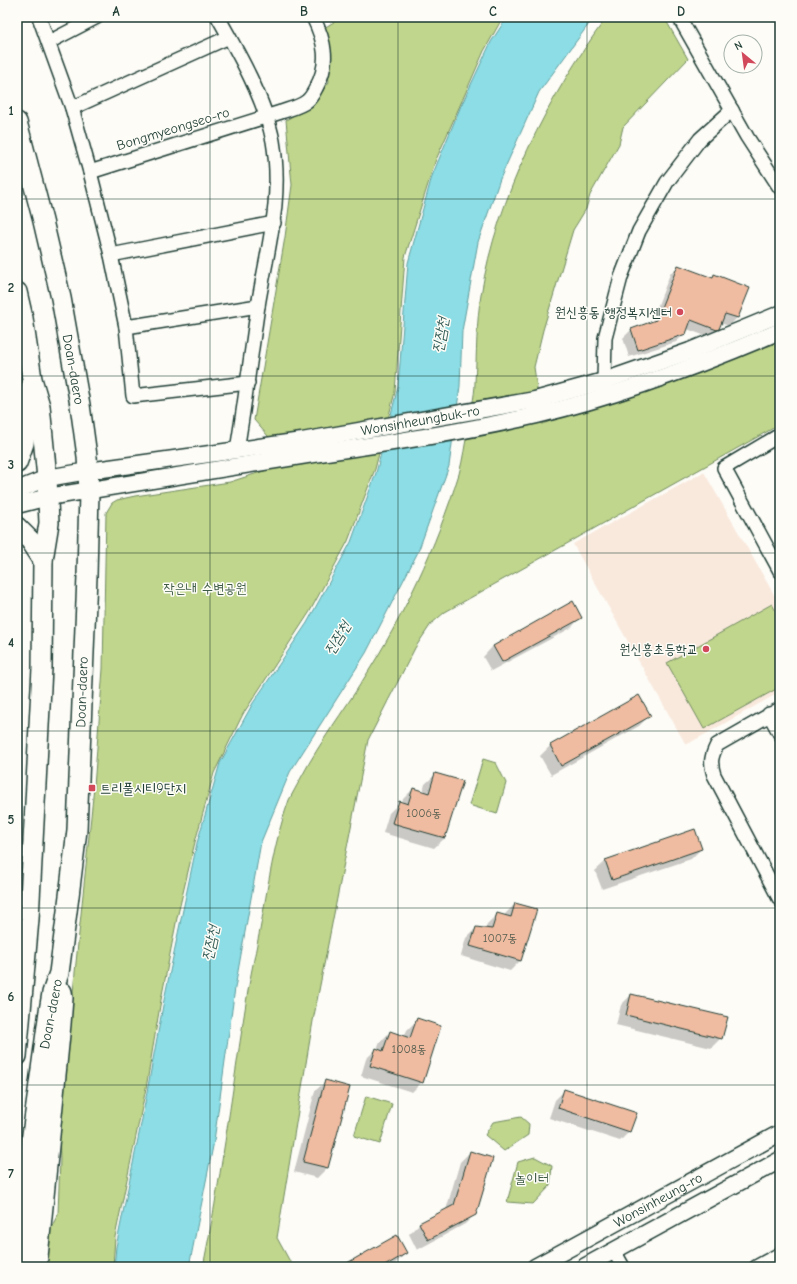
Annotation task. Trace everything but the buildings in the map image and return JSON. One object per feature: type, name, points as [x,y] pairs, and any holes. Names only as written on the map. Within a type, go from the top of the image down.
[{"type":"main road","name":"Doan-daero","points":[[17,122],[43,221],[61,298],[80,405],[87,456],[89,491],[77,830],[59,973],[52,992],[32,1134],[20,1267]]},
{"type":"main road","name":"Doan-daero","points":[[17,292],[23,318],[32,379],[40,406],[48,478],[49,523],[43,560],[42,668],[29,919],[17,1056]]},
{"type":"main road","points":[[17,463],[24,443],[32,379]]},
{"type":"main road","points":[[17,527],[30,540],[43,560]]},
{"type":"main road","points":[[17,946],[29,919]]},
{"type":"main road","points":[[37,1267],[61,1024],[62,998],[59,973]]},
{"type":"street","points":[[39,17],[72,108],[111,255],[126,327],[133,396],[248,383]]},
{"type":"street","points":[[48,42],[97,17]]},
{"type":"street","points":[[218,17],[251,79],[266,117],[273,140],[276,172],[274,224],[258,306],[248,383],[237,450]]},
{"type":"street","name":"Bongmyeongseo-ro","points":[[90,172],[266,117],[307,101],[319,82],[325,62],[325,52],[313,17]]},
{"type":"street","points":[[679,17],[732,110],[780,188]]},
{"type":"street","points":[[72,108],[229,37]]},
{"type":"street","points":[[604,381],[605,338],[621,277],[639,231],[667,182],[700,139],[732,110]]},
{"type":"street","points":[[111,255],[274,224]]},
{"type":"street","points":[[126,327],[258,306]]},
{"type":"street","name":"Wonsinheungbuk-ro","points":[[17,490],[48,478],[88,471],[349,433],[535,400],[604,381],[690,351],[780,314]]},
{"type":"street","name":"Wonsinheungbuk-ro","points":[[17,505],[48,497],[347,449],[538,415],[609,395],[732,352],[780,331]]},
{"type":"street","points":[[779,438],[724,468],[780,571]]},
{"type":"street","points":[[780,734],[775,712],[716,745],[712,755],[711,765],[714,775],[774,877],[780,900]]},
{"type":"street","name":"Wonsinheung-ro","points":[[536,1267],[780,1133]]},
{"type":"street","name":"Wonsinheung-ro","points":[[584,1267],[780,1160]]},
{"type":"street","points":[[614,1250],[623,1267]]},
{"type":"street","points":[[756,1267],[780,1254]]},
{"type":"shaded area","name":"원신흥초등학교","points":[[704,472],[780,605],[780,692],[686,745],[573,544]]},
{"type":"green space","name":"작은내 수변공원","points":[[342,17],[503,17],[484,51],[435,162],[405,257],[395,392],[375,469],[348,541],[309,613],[243,714],[214,773],[195,842],[177,918],[146,1088],[115,1237],[113,1267],[47,1267],[50,1230],[58,1214],[60,1159],[59,1129],[94,787],[103,669],[106,513],[112,503],[117,500],[230,482],[267,470],[268,436],[254,420],[285,237],[292,185],[286,120],[313,104],[329,82],[324,28]]},
{"type":"green space","points":[[607,17],[664,17],[688,59],[623,127],[619,144],[590,195],[586,209],[573,230],[543,330],[534,367],[542,424],[780,342],[780,429],[777,426],[445,612],[431,624],[415,648],[368,740],[313,1021],[277,1238],[293,1267],[203,1267],[220,1173],[249,984],[272,864],[279,832],[289,800],[309,763],[363,680],[392,631],[418,580],[440,528],[459,474],[463,457],[474,393],[479,306],[489,258],[499,222],[512,185],[545,114],[585,48]]},
{"type":"green space","points":[[772,604],[780,619],[780,687],[704,729],[667,663]]},
{"type":"green space","points":[[483,759],[496,763],[506,783],[497,814],[469,805]]},
{"type":"green space","points":[[366,1096],[392,1104],[380,1144],[354,1136]]},
{"type":"green space","points":[[521,1117],[529,1124],[528,1135],[504,1151],[485,1135],[493,1122]]},
{"type":"green space","name":"놀이터","points":[[535,1157],[552,1166],[550,1186],[533,1204],[507,1202],[518,1162]]},
{"type":"water","name":"진잠천","points":[[507,17],[594,17],[539,92],[500,179],[478,242],[462,331],[460,386],[449,466],[418,552],[366,653],[290,772],[261,842],[235,988],[214,1141],[189,1267],[114,1267],[116,1247],[164,1000],[197,843],[220,763],[253,703],[307,623],[351,542],[376,473],[398,387],[408,263],[432,176],[460,108],[491,42]]},
{"type":"place","name":"원신흥동 행정복지센터","points":[[680,312]]},
{"type":"place","name":"원신흥초등학교","points":[[706,649]]},
{"type":"place","name":"트리풀시티9단지","points":[[92,788]]}]
